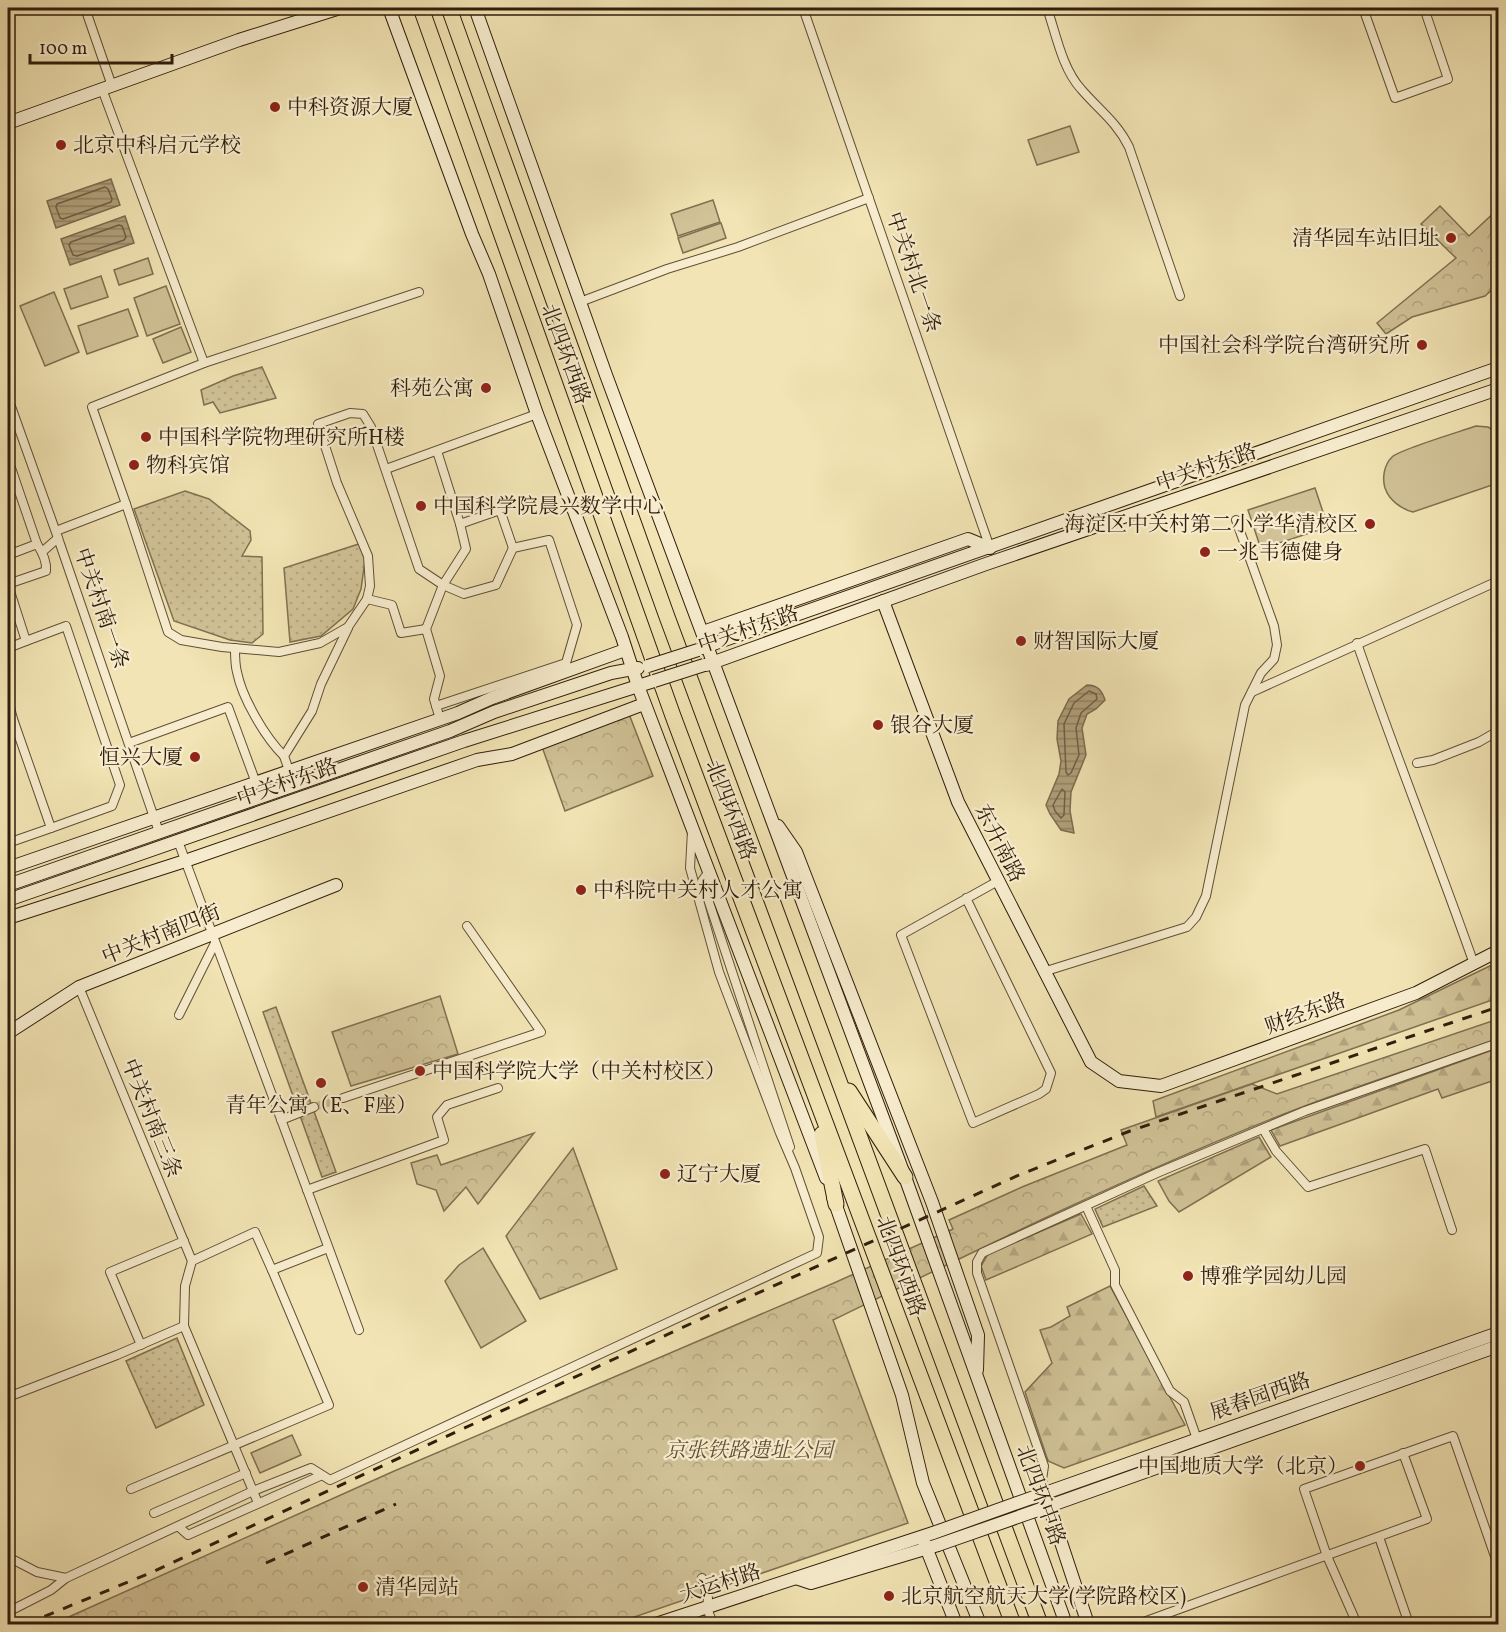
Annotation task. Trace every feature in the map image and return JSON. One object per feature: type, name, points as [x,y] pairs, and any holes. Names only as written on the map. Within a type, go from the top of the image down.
[{"type":"highway","name":"北四环西路","points":[[421,8],[665,694],[1013,1624]]},
{"type":"highway","name":"北四环西路","points":[[449,8],[666,614],[1039,1620]]},
{"type":"highway","points":[[833,1067],[904,1177]]},
{"type":"highway","points":[[813,1090],[836,1204]]},
{"type":"street","points":[[86,8],[107,87],[204,363]]},
{"type":"street","points":[[8,123],[340,8]]},
{"type":"street","name":"北四环西路","points":[[389,8],[468,224],[489,274],[537,414],[644,704],[836,1204],[902,1395],[923,1483],[980,1624]]},
{"type":"street","name":"北四环西路","points":[[475,8],[580,302],[703,632],[703,648],[767,809],[977,1380]]},
{"type":"street","name":"中关村北一条","points":[[803,8],[990,548]]},
{"type":"street","points":[[1047,8],[1069,71],[1081,89],[1117,126],[1129,147],[1180,296]]},
{"type":"street","points":[[1363,8],[1395,98],[1448,79],[1424,8]]},
{"type":"street","points":[[580,302],[869,198]]},
{"type":"street","points":[[348,627],[320,644],[279,652],[181,640],[168,632],[92,407],[204,363],[419,292]]},
{"type":"street","name":"中关村东路","points":[[8,885],[450,731],[494,712],[611,673],[648,666],[703,648],[1498,368]]},
{"type":"street","name":"中关村东路","points":[[8,900],[464,741],[709,664],[1157,504],[1498,389]]},
{"type":"street","name":"中关村南一条","points":[[8,398],[159,832]]},
{"type":"street","points":[[284,756],[312,711],[321,684],[348,627],[367,599],[370,586],[368,556],[337,483],[318,424],[350,413],[363,414],[371,427],[419,569],[443,585],[464,594],[496,585],[513,548],[500,510],[460,524]]},
{"type":"street","points":[[386,469],[537,414]]},
{"type":"street","points":[[436,451],[466,549],[443,585],[426,629],[440,676],[434,699],[440,719]]},
{"type":"street","points":[[8,459],[37,544],[46,563],[46,571],[8,584],[26,641]]},
{"type":"street","points":[[42,552],[57,534],[126,504]]},
{"type":"street","points":[[1044,972],[1187,927],[1196,917],[1206,896],[1245,705],[1261,673],[1274,659],[1277,645],[1274,626],[1236,520]]},
{"type":"street","name":"中关村东路","points":[[703,632],[969,539],[990,548]]},
{"type":"street","points":[[436,706],[566,663],[577,625],[549,540],[513,548]]},
{"type":"street","points":[[8,555],[37,544]]},
{"type":"street","points":[[1252,692],[1498,581]]},
{"type":"street","points":[[367,599],[392,605],[401,633],[426,629]]},
{"type":"street","name":"东升南路","points":[[883,601],[958,802],[1091,1062],[1119,1082]]},
{"type":"street","points":[[8,648],[66,626],[120,785],[112,806],[8,843]]},
{"type":"street","points":[[1357,643],[1389,739],[1448,887],[1474,963]]},
{"type":"street","points":[[235,648],[237,673],[253,713],[272,745],[284,756],[294,785]]},
{"type":"street","name":"中关村东路","points":[[8,868],[440,719],[625,650]]},
{"type":"street","points":[[8,700],[10,720],[51,828]]},
{"type":"street","name":"中关村东路","points":[[8,918],[185,861],[477,760],[512,754],[644,704]]},
{"type":"street","points":[[129,743],[228,707],[256,783]]},
{"type":"street","points":[[1417,763],[1433,760],[1479,742],[1498,731]]},
{"type":"street","points":[[767,809],[796,852],[932,1202],[978,1335],[977,1380]]},
{"type":"street","points":[[8,1612],[51,1590],[66,1578],[253,1491],[311,1468],[320,1476],[330,1480],[817,1253],[819,1237],[795,1168],[719,972],[690,868],[692,828]]},
{"type":"street","points":[[178,841],[359,1330]]},
{"type":"street","points":[[31,860],[55,868]]},
{"type":"street","points":[[709,871],[702,881],[787,1134],[795,1168]]},
{"type":"street","points":[[966,898],[1051,1073],[1046,1089],[1039,1094],[973,1123],[902,935],[966,898],[998,881]]},
{"type":"street","name":"中关村南四街","points":[[8,1033],[80,987],[214,939],[336,885]]},
{"type":"street","points":[[343,1098],[541,1032],[467,926]]},
{"type":"street","points":[[179,1015],[214,939]]},
{"type":"street","name":"财经东路","points":[[1119,1082],[1161,1086],[1416,993],[1498,951]]},
{"type":"street","name":"中关村南三条","points":[[80,987],[192,1261]]},
{"type":"street","points":[[1088,1624],[1043,1508],[1040,1495],[1044,1466],[977,1273],[977,1262],[982,1253],[1157,1173],[1305,1111],[1498,1043]]},
{"type":"street","points":[[307,1190],[444,1140],[437,1117],[441,1110],[447,1105],[498,1088]]},
{"type":"street","points":[[281,1120],[314,1107]]},
{"type":"street","points":[[1263,1129],[1276,1151],[1308,1187],[1425,1149],[1452,1230]]},
{"type":"street","points":[[1086,1206],[1114,1270],[1115,1286],[1170,1391],[1184,1402],[1197,1439]]},
{"type":"street","points":[[131,1489],[235,1445],[328,1405],[255,1232],[192,1261],[185,1286],[184,1326],[235,1445],[258,1503]]},
{"type":"street","points":[[141,1345],[110,1272],[184,1241]]},
{"type":"street","points":[[272,1270],[328,1248]]},
{"type":"street","points":[[8,1397],[184,1326]]},
{"type":"street","name":"展春园西路","points":[[1040,1495],[1498,1333]]},
{"type":"street","name":"展春园西路","points":[[930,1540],[1043,1508],[1498,1346]]},
{"type":"street","name":"北四环中路","points":[[977,1380],[1066,1624]]},
{"type":"street","points":[[1357,1624],[1327,1556],[1304,1489],[1453,1436],[1498,1565]]},
{"type":"street","points":[[1138,1624],[1427,1519],[1403,1453]]},
{"type":"street","points":[[153,1513],[246,1473]]},
{"type":"street","points":[[179,1527],[188,1535],[320,1476]]},
{"type":"street","name":"大运村路","points":[[656,1624],[796,1578],[811,1584],[930,1540],[1040,1495]]},
{"type":"street","points":[[1379,1537],[1409,1624]]},
{"type":"street","points":[[930,1540],[956,1624]]},
{"type":"street","points":[[8,1557],[37,1572],[66,1578]]},
{"type":"street","points":[[702,1578],[708,1598],[707,1608],[713,1624]]},
{"type":"green space","points":[[1070,126],[1079,152],[1037,165],[1028,140]]},
{"type":"green space","points":[[713,200],[720,222],[678,236],[671,214]]},
{"type":"green space","points":[[1440,206],[1469,236],[1498,209],[1498,284],[1485,296],[1412,317],[1386,334],[1377,323],[1456,258],[1421,224]]},
{"type":"green space","points":[[721,223],[726,238],[683,253],[678,238]]},
{"type":"green space","points":[[148,258],[153,274],[119,285],[114,270]]},
{"type":"green space","points":[[101,276],[108,297],[71,309],[64,289]]},
{"type":"green space","points":[[166,286],[180,324],[147,336],[134,298]]},
{"type":"green space","points":[[54,292],[79,352],[45,366],[20,306]]},
{"type":"green space","points":[[128,309],[138,336],[87,354],[78,326]]},
{"type":"green space","points":[[181,327],[191,352],[163,363],[153,339]]},
{"type":"green space","points":[[262,367],[276,398],[220,413],[213,402],[204,405],[201,390],[233,376]]},
{"type":"green space","points":[[1476,426],[1488,427],[1498,433],[1498,483],[1413,512],[1404,509],[1392,500],[1385,488],[1384,472],[1392,457],[1418,445]]},
{"type":"green space","points":[[1315,488],[1328,527],[1261,549],[1248,510]]},
{"type":"green space","points":[[185,491],[209,499],[250,531],[251,540],[242,556],[262,557],[263,634],[252,643],[230,640],[174,621],[134,509]]},
{"type":"green space","points":[[365,542],[367,546],[361,589],[353,609],[321,636],[290,642],[284,568]]},
{"type":"green space","points":[[629,714],[653,776],[565,811],[541,744]]},
{"type":"green space","points":[[1498,962],[1498,998],[1156,1117],[1153,1101],[1399,1010]]},
{"type":"green space","points":[[440,996],[458,1054],[351,1086],[332,1032]]},
{"type":"green space","points":[[276,1007],[336,1172],[322,1177],[263,1012]]},
{"type":"green space","name":"京张铁路遗址公园","points":[[1498,1019],[1498,1039],[1337,1094],[1226,1137],[1056,1213],[833,1320],[908,1523],[614,1624],[53,1624],[392,1472],[834,1283],[953,1229],[949,1220],[1022,1187],[1127,1145],[1121,1130],[1252,1084],[1277,1094]]},
{"type":"green space","points":[[1498,1048],[1498,1079],[1442,1098],[1438,1089],[1280,1146],[1271,1130]]},
{"type":"green space","points":[[534,1133],[478,1204],[466,1187],[444,1211],[436,1190],[417,1184],[411,1163],[437,1155],[441,1165]]},
{"type":"green space","points":[[1259,1137],[1271,1157],[1179,1212],[1169,1201],[1158,1181]]},
{"type":"green space","points":[[573,1148],[617,1269],[540,1299],[506,1236]]},
{"type":"green space","points":[[1144,1186],[1157,1206],[1103,1227],[1095,1209]]},
{"type":"green space","points":[[1081,1214],[1092,1234],[986,1280],[981,1266],[988,1254]]},
{"type":"green space","points":[[483,1248],[526,1321],[481,1348],[445,1281],[459,1265]]},
{"type":"green space","points":[[1110,1286],[1185,1425],[1064,1468],[1048,1461],[1025,1392],[1052,1363],[1040,1330],[1051,1327],[1070,1316],[1067,1307]]},
{"type":"green space","points":[[177,1338],[204,1405],[156,1428],[126,1361]]},
{"type":"green space","points":[[292,1435],[301,1455],[260,1473],[251,1453]]},
{"type":"water","points":[[111,179],[120,205],[56,228],[47,201]]},
{"type":"water","points":[[125,216],[134,243],[70,265],[61,239]]},
{"type":"water","points":[[1087,685],[1099,689],[1105,700],[1087,714],[1082,728],[1086,755],[1071,792],[1070,811],[1074,833],[1061,830],[1046,805],[1059,774],[1061,761],[1057,739],[1058,721],[1069,699]]},
{"type":"tunnel","points":[[314,1107],[343,1098]]},
{"type":"railway","points":[[26,1624],[150,1573],[1019,1175],[1130,1131],[1498,1007]]},
{"type":"railway","points":[[266,1563],[396,1504]]},
{"type":"place","name":"中科资源大厦","points":[[275,107]]},
{"type":"place","name":"北京中科启元学校","points":[[61,145]]},
{"type":"place","name":"清华园车站旧址","points":[[1451,238]]},
{"type":"place","name":"中国社会科学院台湾研究所","points":[[1422,345]]},
{"type":"place","name":"科苑公寓","points":[[486,388]]},
{"type":"place","name":"中国科学院物理研究所H楼","points":[[146,437]]},
{"type":"place","name":"物科宾馆","points":[[134,465]]},
{"type":"place","name":"中国科学院晨兴数学中心","points":[[421,506]]},
{"type":"place","name":"海淀区中关村第二小学华清校区","points":[[1370,524]]},
{"type":"place","name":"一兆韦德健身","points":[[1205,552]]},
{"type":"place","name":"财智国际大厦","points":[[1021,641]]},
{"type":"place","name":"银谷大厦","points":[[878,725]]},
{"type":"place","name":"恒兴大厦","points":[[195,757]]},
{"type":"place","name":"中科院中关村人才公寓","points":[[581,890]]},
{"type":"place","name":"中国科学院大学（中关村校区）","points":[[420,1071]]},
{"type":"place","name":"青年公寓（E、F座）","points":[[321,1083]]},
{"type":"place","name":"辽宁大厦","points":[[665,1174]]},
{"type":"place","name":"博雅学园幼儿园","points":[[1188,1276]]},
{"type":"place","name":"中国地质大学（北京）","points":[[1360,1466]]},
{"type":"place","name":"清华园站","points":[[363,1587]]},
{"type":"place","name":"北京航空航天大学(学院路校区)","points":[[889,1596]]}]
